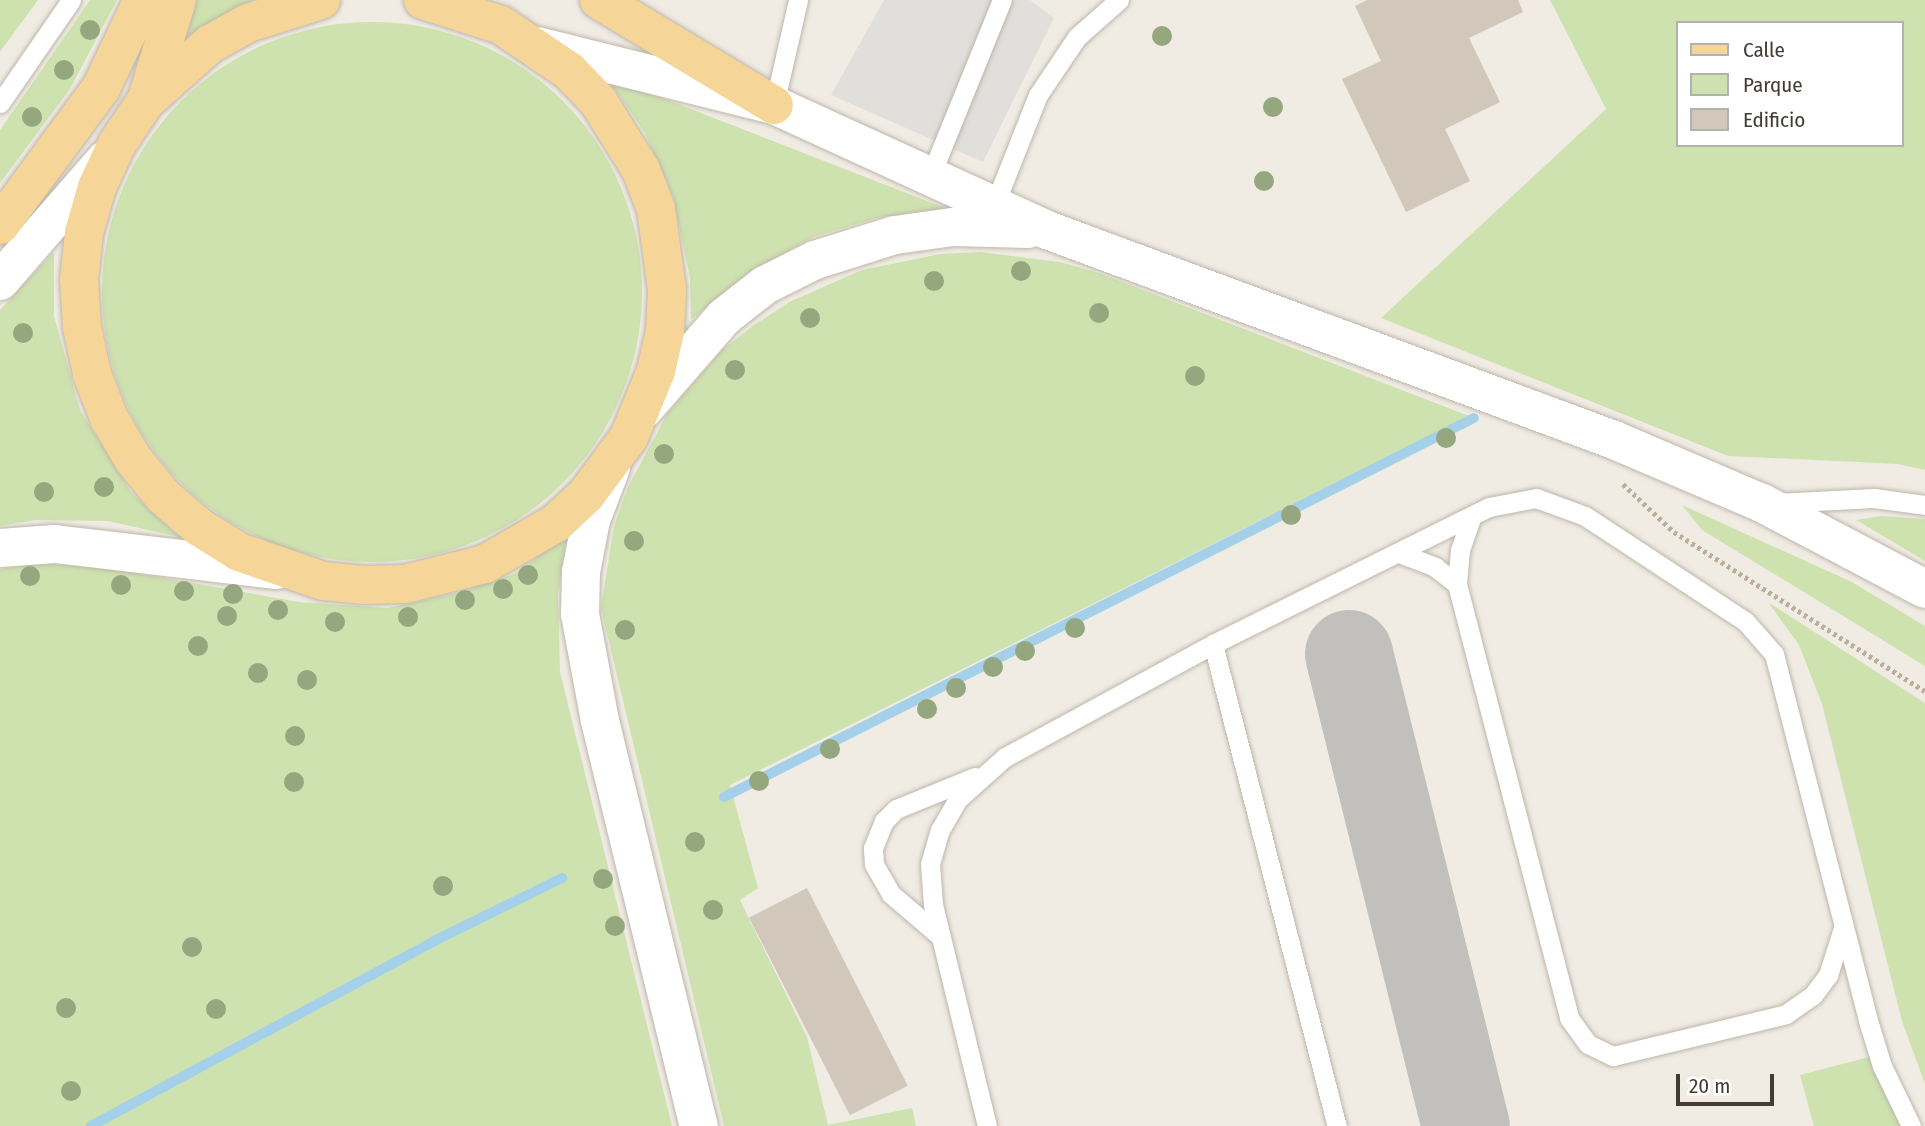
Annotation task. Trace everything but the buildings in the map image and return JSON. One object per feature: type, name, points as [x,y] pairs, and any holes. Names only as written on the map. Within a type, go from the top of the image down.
[{"type":"main road","points":[[0,225],[102,88],[143,0]]},
{"type":"main road","points":[[177,0],[165,50],[145,102],[117,144],[97,187],[85,233],[79,279],[82,327],[104,407],[133,459],[163,496],[229,546],[283,570],[364,585],[432,579],[485,564],[556,523],[612,463],[642,410],[656,371],[666,317],[664,249],[656,209],[622,134],[569,71],[491,13],[423,0]]},
{"type":"main road","points":[[145,102],[210,44],[248,23],[321,0]]},
{"type":"main road","points":[[599,0],[774,105]]},
{"type":"street","points":[[537,46],[774,105],[1047,230],[1614,440],[1762,503],[1925,589]]},
{"type":"street","points":[[0,281],[72,202],[117,144]]},
{"type":"street","points":[[642,410],[724,317],[765,285],[815,260],[895,235],[953,227],[1047,230]]},
{"type":"street","points":[[612,463],[591,520],[581,572],[580,614],[600,721],[699,1126]]},
{"type":"street","points":[[0,548],[55,544],[283,570]]},
{"type":"lane","points":[[0,103],[71,0]]},
{"type":"lane","points":[[774,105],[799,0]]},
{"type":"lane","points":[[930,177],[1002,0]]},
{"type":"lane","points":[[994,206],[1038,95],[1077,37],[1119,0]]},
{"type":"lane","points":[[1762,503],[1874,498],[1925,505]]},
{"type":"lane","points":[[987,1126],[940,936],[930,864],[940,830],[958,799],[1005,757],[1213,644],[1472,516],[1513,500],[1557,502],[1585,516],[1763,638],[1782,677],[1878,1054],[1912,1126]]},
{"type":"lane","points":[[1472,516],[1460,550],[1457,584],[1569,1018],[1588,1044],[1613,1056],[1786,1014],[1813,996],[1828,975],[1844,923]]},
{"type":"lane","points":[[1399,553],[1435,567],[1457,584]]},
{"type":"lane","points":[[1213,644],[1336,1126]]},
{"type":"lane","points":[[940,936],[880,880],[874,864],[876,833],[896,809],[982,775]]},
{"type":"path","points":[[1614,440],[1608,467],[1674,532],[1925,691]]},
{"type":"green space","points":[[0,0],[38,0],[0,52]]},
{"type":"green space","points":[[90,0],[117,0],[70,89],[0,183],[0,130]]},
{"type":"green space","points":[[194,0],[253,0],[185,37]]},
{"type":"green space","points":[[1550,0],[1925,0],[1925,470],[1898,464],[1728,456],[1381,318],[1606,109]]},
{"type":"green space","points":[[372,22],[425,27],[475,42],[522,67],[563,101],[597,142],[622,189],[637,239],[642,292],[637,345],[622,395],[597,442],[563,483],[522,517],[475,542],[425,557],[372,562],[319,557],[269,542],[222,517],[181,483],[147,442],[122,395],[107,345],[102,292],[107,239],[122,189],[147,142],[181,101],[222,67],[269,42],[319,27]]},
{"type":"green space","points":[[606,76],[950,210],[880,217],[813,237],[748,273],[691,320],[690,278],[673,196],[645,133]]},
{"type":"green space","points":[[54,252],[54,316],[80,410],[131,492],[179,537],[108,521],[35,520],[0,526],[0,310]]},
{"type":"green space","points":[[980,252],[1060,262],[1099,273],[1469,416],[730,785],[758,888],[740,900],[807,1037],[828,1125],[912,1108],[916,1126],[724,1126],[601,608],[614,526],[628,487],[667,414],[721,351],[754,325],[789,302],[862,270],[940,254]]},
{"type":"green space","points":[[1682,505],[1852,582],[1925,626],[1925,666],[1702,530]]},
{"type":"green space","points":[[1881,516],[1925,519],[1925,561],[1856,520]]},
{"type":"green space","points":[[567,535],[558,595],[560,672],[672,1126],[0,1126],[0,569],[42,563],[113,569],[299,602],[388,608],[457,593],[514,574]]},
{"type":"green space","points":[[1768,602],[1925,703],[1925,1084],[1902,1021],[1822,704],[1799,645]]},
{"type":"green space","points":[[1873,1056],[1904,1126],[1814,1126],[1800,1075]]},
{"type":"shaded area","points":[[884,0],[1030,0],[1054,18],[983,162],[831,95]]},
{"type":"waterway","points":[[724,797],[1474,418]]},
{"type":"waterway","points":[[91,1126],[434,941],[562,878]]},
{"type":"taxiway","points":[[1349,654],[1466,1126]]}]
